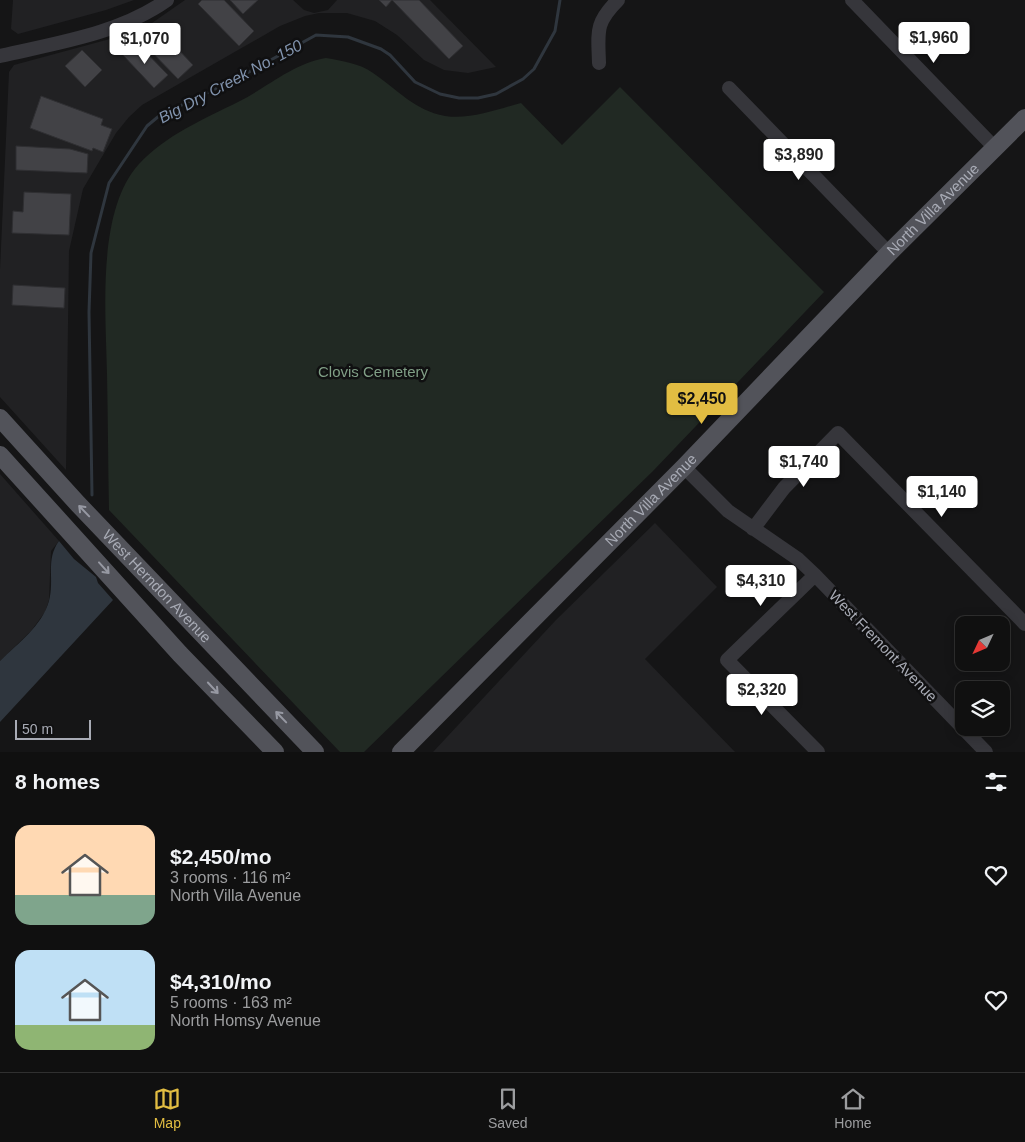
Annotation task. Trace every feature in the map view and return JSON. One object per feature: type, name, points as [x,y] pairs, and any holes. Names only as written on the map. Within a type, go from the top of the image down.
[{"type":"main road","name":"North Villa Avenue","points":[[401,752],[684,467],[889,254],[1025,118]]},
{"type":"main road","name":"West Herndon Avenue","points":[[0,418],[78,504],[315,752]]},
{"type":"main road","name":"West Herndon Avenue","points":[[0,455],[180,654],[275,752]]},
{"type":"street","points":[[0,56],[118,26],[152,11],[167,0]]},
{"type":"street","points":[[599,62],[599,28],[604,14],[618,0]]},
{"type":"street","points":[[852,0],[995,148]]},
{"type":"street","points":[[729,88],[889,254]]},
{"type":"street","points":[[753,529],[778,495],[838,433],[1025,624]]},
{"type":"street","name":"West Fremont Avenue","points":[[684,467],[728,511],[798,559],[815,575],[986,752]]},
{"type":"street","points":[[815,575],[727,660],[818,752]]},
{"type":"shaded area","points":[[13,0],[134,0],[106,10],[18,34],[11,29]]},
{"type":"shaded area","points":[[185,0],[293,0],[304,10],[314,13],[328,10],[337,0],[430,0],[496,67],[468,73],[444,70],[424,60],[397,35],[375,21],[347,13],[319,13],[305,16],[280,26],[142,105],[129,117],[116,133],[83,189],[69,251],[66,470],[0,397],[0,270],[9,72],[14,65],[132,33],[152,23]]},
{"type":"shaded area","points":[[0,474],[59,541],[51,551],[49,600],[45,612],[31,631],[0,661]]},
{"type":"shaded area","points":[[655,523],[717,587],[645,659],[735,752],[433,752],[556,620]]},
{"type":"shaded area","points":[[59,541],[74,559],[96,577],[98,583],[113,600],[0,722],[0,661],[29,634],[46,610],[51,593],[52,555]]},
{"type":"green space","name":"Clovis Cemetery","points":[[326,58],[362,67],[415,104],[445,116],[474,115],[521,103],[562,145],[620,87],[824,292],[653,471],[364,752],[340,752],[109,510],[106,264],[116,208],[125,184],[139,164],[173,136],[249,96],[302,65]]},
{"type":"building","points":[[202,0],[224,0],[254,31],[239,46],[198,4]]},
{"type":"building","points":[[230,0],[258,0],[243,14]]},
{"type":"building","points":[[379,0],[392,0],[386,7]]},
{"type":"building","points":[[392,0],[419,0],[463,46],[449,59]]},
{"type":"building","points":[[159,29],[193,65],[178,79],[144,44]]},
{"type":"building","points":[[135,41],[168,75],[154,88],[122,54]]},
{"type":"building","points":[[82,50],[102,70],[85,87],[65,66]]},
{"type":"building","points":[[41,96],[103,119],[101,125],[112,129],[103,152],[93,148],[92,151],[30,128]]},
{"type":"building","points":[[16,146],[70,149],[88,154],[87,173],[16,170]]},
{"type":"building","points":[[24,192],[71,194],[69,235],[12,233],[13,211],[23,212]]},
{"type":"building","points":[[13,285],[65,288],[64,308],[12,305]]},
{"type":"waterway","name":"Big Dry Creek No. 150","points":[[92,495],[89,312],[91,253],[109,183],[147,126],[159,116],[238,78],[316,35],[348,37],[381,49],[390,55],[415,82],[440,94],[459,98],[478,98],[496,94],[523,79],[534,69],[555,31],[560,0]]}]
